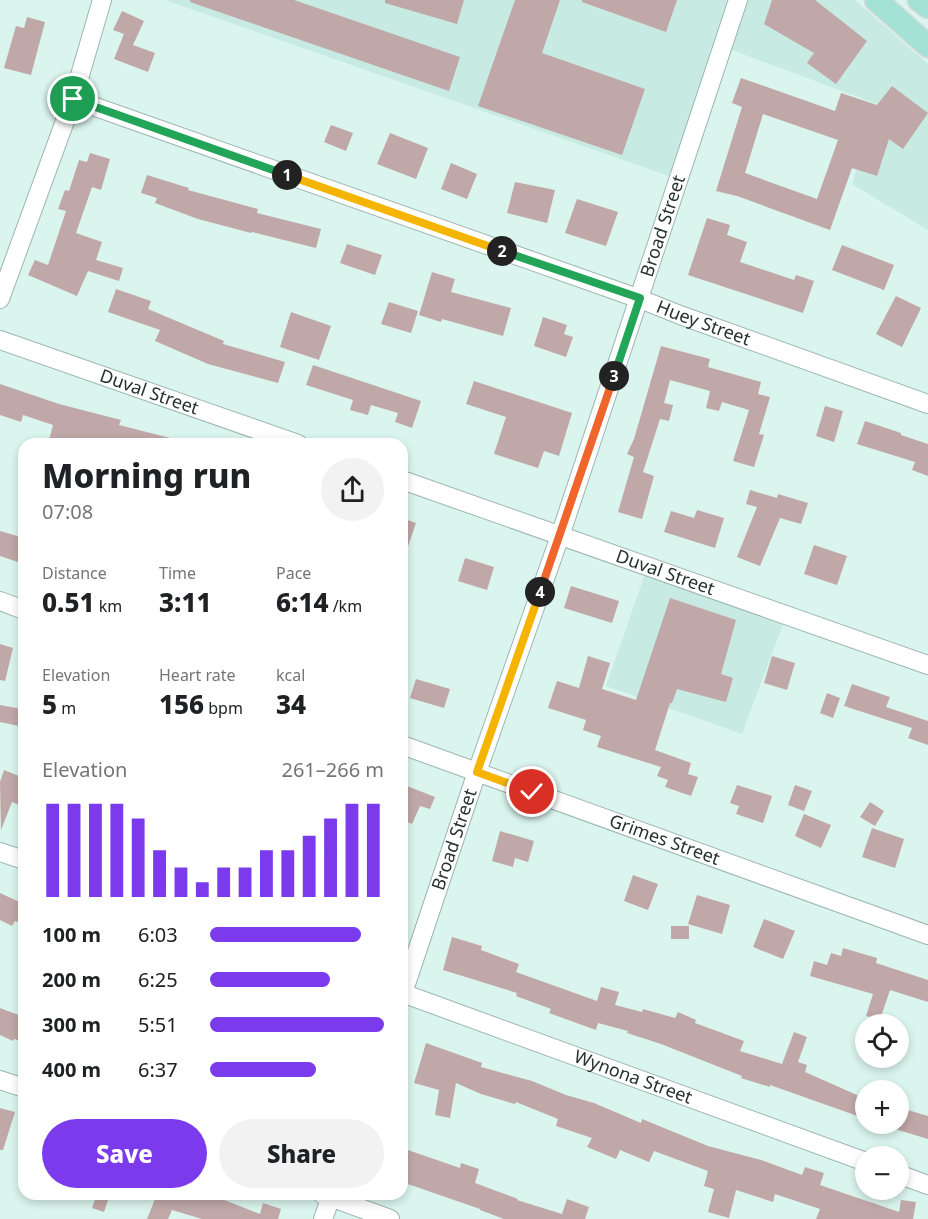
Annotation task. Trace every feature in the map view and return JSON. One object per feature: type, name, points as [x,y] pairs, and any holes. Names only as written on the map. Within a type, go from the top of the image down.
[{"type":"main road","points":[[876,0],[928,46]]},
{"type":"main road","points":[[920,0],[928,8]]},
{"type":"street","points":[[0,299],[73,99],[102,0]]},
{"type":"street","name":"Broad Street","points":[[408,976],[560,536],[738,0]]},
{"type":"street","name":"Huey Street","points":[[73,99],[640,298],[680,315],[928,404]]},
{"type":"street","name":"Duval Street","points":[[0,340],[281,438]]},
{"type":"street","name":"Duval Street","points":[[408,482],[928,665]]},
{"type":"street","points":[[0,602],[18,608]]},
{"type":"street","name":"Grimes Street","points":[[408,747],[928,935]]},
{"type":"street","points":[[0,852],[18,858]]},
{"type":"street","name":"Wynona Street","points":[[408,996],[855,1158]]},
{"type":"street","points":[[0,1080],[18,1086]]},
{"type":"street","points":[[909,1178],[928,1185]]},
{"type":"street","points":[[323,1219],[327,1200]]},
{"type":"street","points":[[341,1200],[390,1219]]},
{"type":"shaded area","points":[[165,0],[729,0],[669,176]]},
{"type":"shaded area","points":[[746,0],[855,0],[928,64],[928,230],[852,184],[877,104],[729,49]]},
{"type":"shaded area","points":[[645,574],[784,622],[742,734],[606,686]]},
{"type":"building","points":[[190,0],[294,0],[460,57],[449,91],[190,2]]},
{"type":"building","points":[[385,0],[464,0],[457,24],[385,3]]},
{"type":"building","points":[[515,0],[560,0],[542,53],[645,89],[622,155],[478,106]]},
{"type":"building","points":[[582,0],[677,0],[666,32],[582,2]]},
{"type":"building","points":[[772,0],[815,0],[867,41],[836,84],[807,63],[814,53],[764,24]]},
{"type":"building","points":[[122,11],[144,21],[133,45],[155,53],[148,72],[114,59],[124,34],[113,30]]},
{"type":"building","points":[[27,17],[45,22],[31,75],[4,68],[16,26],[24,28]]},
{"type":"building","points":[[741,78],[835,111],[841,93],[877,105],[892,86],[928,113],[903,149],[889,139],[877,176],[852,168],[830,230],[737,196],[716,191],[742,107],[732,103]],"holes":[[[763,114],[838,140],[817,199],[745,173]]]},
{"type":"building","points":[[331,125],[353,133],[346,151],[324,142]]},
{"type":"building","points":[[390,133],[428,148],[416,179],[377,164]]},
{"type":"building","points":[[90,153],[110,159],[101,190],[92,187],[76,233],[102,242],[96,260],[123,268],[119,281],[88,271],[77,296],[28,275],[35,260],[48,265],[66,211],[58,209],[65,190],[69,191],[79,160],[87,162]]},
{"type":"building","points":[[451,163],[477,174],[467,199],[441,189]]},
{"type":"building","points":[[147,175],[189,188],[188,190],[258,209],[257,213],[321,229],[316,248],[198,219],[155,203],[157,198],[141,193]]},
{"type":"building","points":[[515,182],[555,190],[547,223],[507,213]]},
{"type":"building","points":[[577,199],[618,212],[606,246],[565,233]]},
{"type":"building","points":[[707,218],[730,225],[727,235],[747,242],[740,262],[794,280],[796,275],[814,281],[803,313],[688,275]]},
{"type":"building","points":[[347,244],[382,255],[375,275],[340,263]]},
{"type":"building","points":[[842,245],[894,265],[884,290],[832,270]]},
{"type":"building","points":[[432,272],[455,279],[451,292],[511,308],[503,336],[419,315]]},
{"type":"building","points":[[116,289],[151,301],[148,309],[224,341],[223,344],[285,362],[278,383],[208,364],[155,341],[160,330],[108,312]]},
{"type":"building","points":[[896,296],[921,308],[902,347],[876,334]]},
{"type":"building","points":[[389,302],[418,311],[411,333],[381,324]]},
{"type":"building","points":[[291,312],[331,326],[319,360],[280,347]]},
{"type":"building","points":[[543,317],[567,325],[564,334],[573,337],[566,357],[534,346]]},
{"type":"building","points":[[661,346],[710,359],[708,367],[761,382],[758,394],[770,397],[759,434],[764,435],[754,467],[733,461],[749,410],[722,402],[719,411],[706,408],[710,391],[670,380],[664,403],[673,405],[669,421],[660,419],[643,472],[654,476],[642,519],[618,512],[634,457],[627,454],[634,439]]},
{"type":"building","points":[[313,365],[421,401],[412,428],[395,422],[398,413],[371,405],[368,415],[350,410],[353,400],[306,385]]},
{"type":"building","points":[[474,381],[572,413],[559,456],[544,451],[538,468],[494,454],[506,417],[466,404]]},
{"type":"building","points":[[0,384],[59,404],[121,420],[119,425],[170,438],[50,438],[53,425],[23,415],[21,422],[0,415]]},
{"type":"building","points":[[825,406],[843,411],[834,442],[816,436]]},
{"type":"building","points":[[865,421],[928,444],[928,476],[912,470],[915,462],[857,444]]},
{"type":"building","points":[[750,490],[777,498],[778,494],[808,503],[801,524],[780,518],[760,566],[737,557],[757,507],[746,504]]},
{"type":"building","points":[[697,510],[724,518],[715,548],[664,532],[671,511],[694,518]]},
{"type":"building","points":[[408,520],[416,523],[408,546]]},
{"type":"building","points":[[0,531],[18,536],[18,562],[0,556]]},
{"type":"building","points":[[814,545],[847,556],[837,585],[804,574]]},
{"type":"building","points":[[465,558],[494,567],[487,590],[458,581]]},
{"type":"building","points":[[571,586],[619,601],[612,623],[564,608]]},
{"type":"building","points":[[670,598],[736,620],[721,674],[733,678],[726,702],[677,689],[670,703],[655,750],[691,763],[688,774],[698,777],[691,796],[665,787],[668,780],[657,776],[661,767],[597,747],[601,736],[583,730],[586,720],[548,708],[557,681],[579,688],[588,656],[610,663],[602,689],[636,700]]},
{"type":"building","points":[[0,644],[13,648],[5,681],[0,680]]},
{"type":"building","points":[[772,656],[795,663],[787,690],[764,683]]},
{"type":"building","points":[[416,679],[450,689],[444,708],[410,698]]},
{"type":"building","points":[[852,684],[890,697],[886,707],[928,721],[928,745],[908,738],[912,728],[844,706]]},
{"type":"building","points":[[827,693],[840,698],[833,718],[820,713]]},
{"type":"building","points":[[0,705],[18,708],[18,726],[0,722]]},
{"type":"building","points":[[4,770],[18,776],[18,804],[12,802],[1,830],[0,782]]},
{"type":"building","points":[[737,785],[772,796],[763,823],[736,814],[739,806],[730,803]]},
{"type":"building","points":[[795,785],[812,791],[804,811],[788,805]]},
{"type":"building","points":[[408,786],[435,797],[430,809],[420,806],[412,824],[408,822]]},
{"type":"building","points":[[870,802],[884,811],[875,826],[860,817]]},
{"type":"building","points":[[804,814],[831,825],[821,848],[795,836]]},
{"type":"building","points":[[872,828],[904,839],[895,868],[862,857]]},
{"type":"building","points":[[500,831],[534,841],[528,862],[515,858],[513,867],[492,861]]},
{"type":"building","points":[[633,875],[658,884],[648,910],[624,901]]},
{"type":"building","points":[[0,893],[18,901],[18,922],[15,921],[12,926],[0,920]]},
{"type":"building","points":[[697,895],[730,905],[722,934],[688,924]]},
{"type":"building","points":[[764,919],[795,931],[783,959],[753,947]]},
{"type":"building","points":[[671,926],[689,926],[689,939],[671,939]]},
{"type":"building","points":[[452,937],[482,946],[481,950],[519,964],[516,972],[597,1001],[601,987],[619,992],[615,1005],[642,1012],[643,1009],[675,1018],[678,1012],[696,1020],[695,1023],[744,1041],[740,1051],[782,1064],[794,1032],[807,1037],[798,1062],[807,1065],[805,1072],[855,1094],[855,1115],[770,1085],[770,1087],[741,1078],[742,1076],[661,1044],[627,1033],[628,1031],[598,1023],[596,1030],[549,1013],[551,1009],[516,996],[517,993],[443,970]]},
{"type":"building","points":[[843,948],[877,958],[876,963],[928,980],[928,1002],[890,990],[882,1014],[867,1014],[873,994],[810,976],[814,961],[827,965],[831,953],[841,956]]},
{"type":"building","points":[[0,1008],[18,1015],[18,1040],[14,1039],[13,1041],[0,1035]]},
{"type":"building","points":[[426,1043],[482,1063],[481,1067],[532,1081],[641,1123],[642,1119],[708,1146],[761,1160],[802,1175],[805,1167],[824,1173],[820,1185],[855,1197],[855,1200],[864,1200],[899,1212],[901,1200],[916,1202],[913,1219],[816,1219],[820,1209],[775,1194],[773,1202],[736,1190],[729,1218],[708,1212],[714,1189],[704,1186],[708,1171],[654,1151],[649,1162],[620,1150],[616,1159],[587,1147],[592,1138],[556,1126],[558,1119],[516,1102],[515,1104],[481,1094],[456,1083],[450,1118],[435,1115],[439,1090],[414,1083]]},
{"type":"building","points":[[0,1108],[15,1112],[3,1150],[0,1150]]},
{"type":"building","points":[[909,1110],[928,1116],[928,1139],[909,1133]]},
{"type":"building","points":[[408,1150],[460,1168],[461,1163],[479,1169],[475,1183],[517,1200],[562,1214],[567,1199],[589,1207],[585,1219],[504,1219],[408,1184]]},
{"type":"building","points":[[95,1200],[108,1200],[104,1212],[92,1208]]},
{"type":"building","points":[[155,1200],[224,1200],[260,1214],[263,1203],[281,1209],[278,1219],[202,1219],[172,1210],[168,1219],[147,1219]]},
{"type":"route","points":[[73,99],[640,298],[477,772],[532,792]]}]
